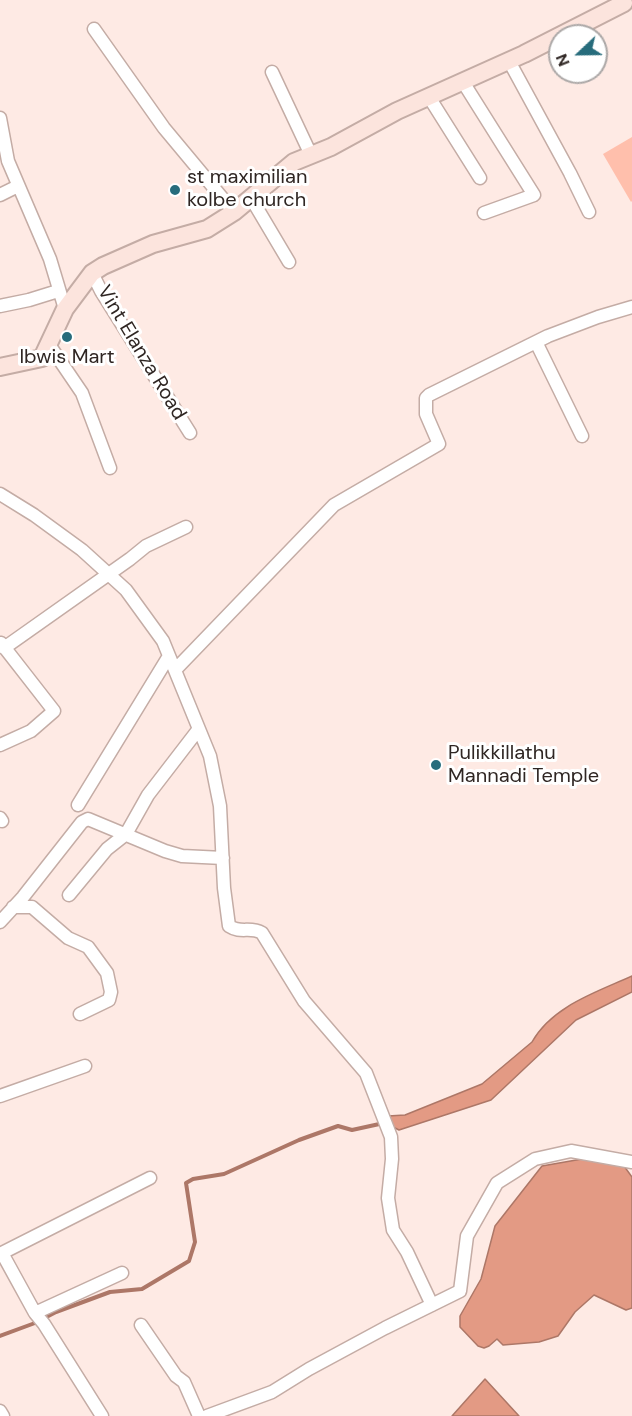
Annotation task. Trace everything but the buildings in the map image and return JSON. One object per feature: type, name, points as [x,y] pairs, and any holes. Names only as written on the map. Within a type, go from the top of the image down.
[{"type":"main road","points":[[0,368],[42,358],[65,309],[93,273],[153,244],[207,229],[234,212],[294,162],[331,147],[397,111],[464,82],[626,5]]},
{"type":"street","points":[[94,29],[164,128],[234,212]]},
{"type":"street","points":[[509,61],[589,212]]},
{"type":"street","points":[[272,72],[311,155]]},
{"type":"street","points":[[464,82],[534,195],[484,213]]},
{"type":"street","points":[[429,97],[480,178]]},
{"type":"street","points":[[0,118],[8,161],[50,259],[65,309]]},
{"type":"street","points":[[0,195],[18,186]]},
{"type":"street","points":[[251,198],[289,262]]},
{"type":"street","name":"Vint Elanza Road","points":[[93,273],[101,291],[190,433]]},
{"type":"street","points":[[0,306],[58,291]]},
{"type":"street","points":[[175,670],[334,505],[439,444],[426,414],[426,398],[435,390],[536,342],[597,317],[632,307]]},
{"type":"street","points":[[536,342],[582,436]]},
{"type":"street","points":[[48,343],[82,393],[111,468]]},
{"type":"street","points":[[0,494],[34,514],[82,550],[126,590],[163,641],[210,756],[220,806],[224,888],[229,926],[237,931],[255,929],[262,933],[304,1001],[366,1073],[391,1137],[392,1160],[388,1198],[393,1230],[407,1252],[432,1305]]},
{"type":"street","points":[[0,745],[31,731],[54,711],[2,645],[146,546],[186,527]]},
{"type":"street","points":[[78,805],[169,656]]},
{"type":"street","points":[[69,895],[107,849],[126,834],[148,795],[198,730]]},
{"type":"street","points":[[0,922],[82,822],[88,819],[182,856],[223,858]]},
{"type":"street","points":[[13,907],[32,907],[68,938],[88,947],[107,973],[111,992],[109,1000],[80,1014]]},
{"type":"street","points":[[0,1096],[85,1066]]},
{"type":"street","points":[[207,1416],[234,1411],[272,1392],[347,1348],[460,1290],[467,1236],[497,1183],[535,1159],[571,1151],[632,1162]]},
{"type":"street","points":[[102,1416],[38,1318],[2,1253],[150,1178]]},
{"type":"street","points":[[38,1318],[122,1273]]},
{"type":"street","points":[[141,1325],[176,1376],[184,1382],[199,1416]]},
{"type":"street","points":[[0,1411],[3,1416]]},
{"type":"shaded area","points":[[632,137],[632,201],[631,202],[603,154]]},
{"type":"shaded area","points":[[632,976],[632,992],[576,1020],[491,1100],[399,1130],[391,1126],[388,1116],[405,1115],[482,1084],[532,1042],[541,1029],[563,1010],[590,994]]},
{"type":"shaded area","points":[[582,1159],[624,1166],[632,1177],[632,1308],[626,1310],[594,1295],[575,1312],[558,1336],[539,1342],[503,1345],[497,1339],[484,1348],[478,1346],[460,1327],[460,1316],[481,1279],[495,1226],[542,1166]]},
{"type":"shaded area","points":[[485,1379],[519,1416],[452,1416]]},
{"type":"waterway","points":[[0,1336],[110,1292],[142,1289],[189,1261],[195,1242],[186,1183],[193,1179],[224,1174],[299,1140],[338,1126],[352,1130],[384,1123]]},
{"type":"place","name":"st maximilian kolbe church","points":[[175,190]]},
{"type":"place","name":"Ibwis Mart","points":[[67,337]]},
{"type":"place","name":"Pulikkillathu Mannadi Temple","points":[[436,765]]}]
